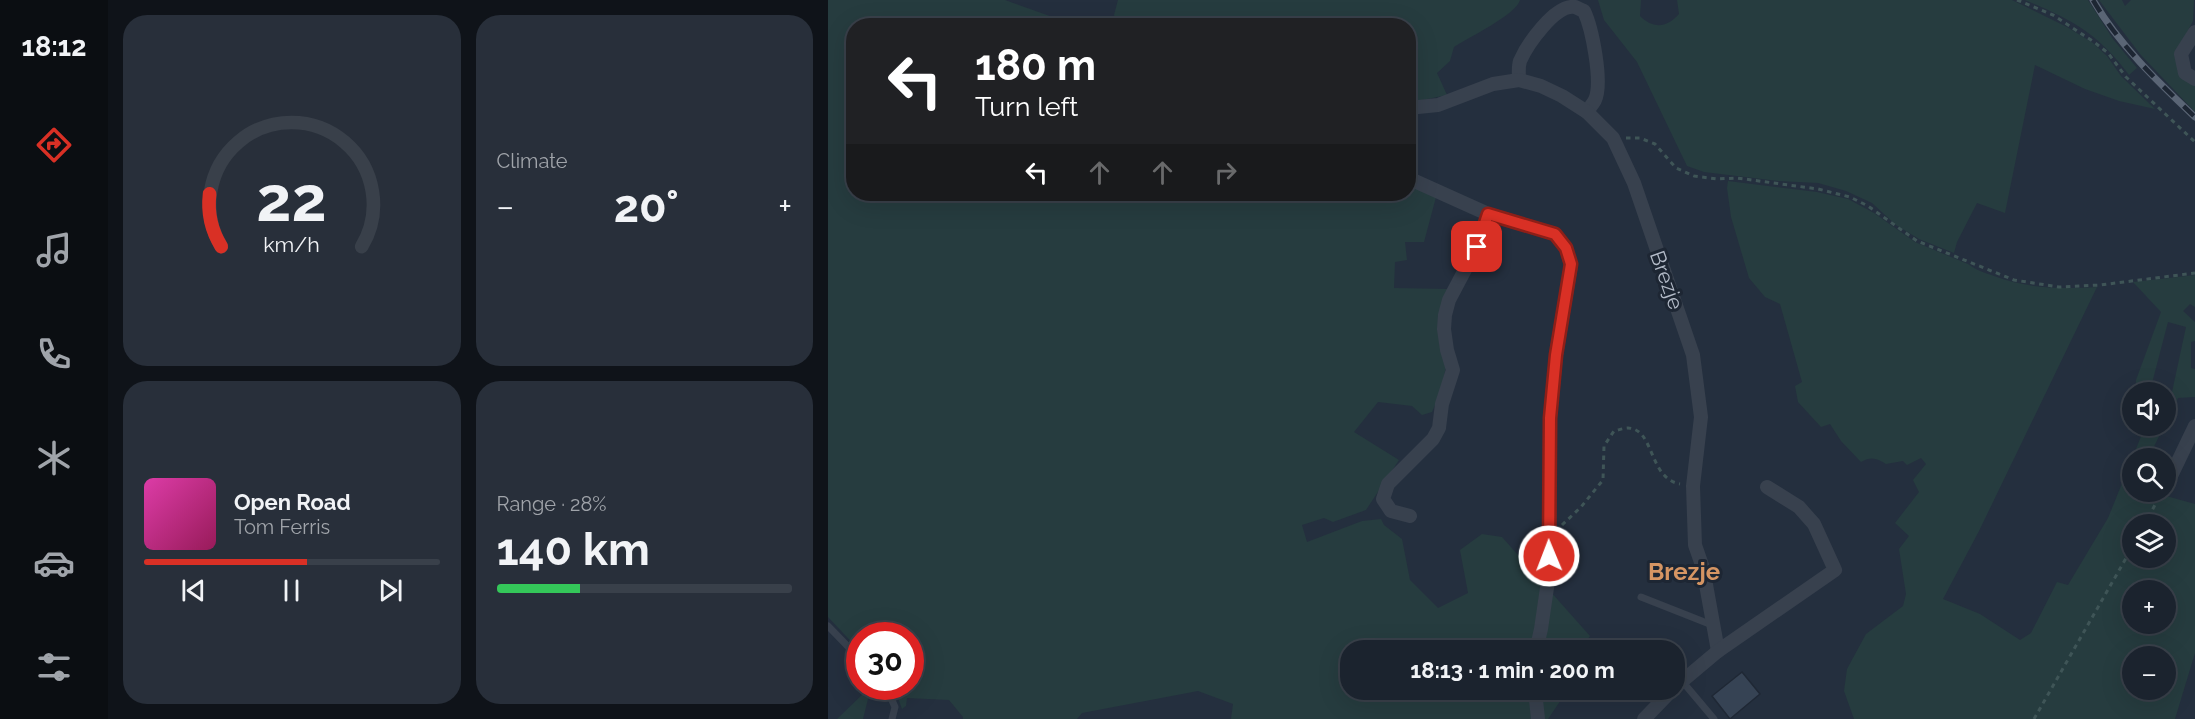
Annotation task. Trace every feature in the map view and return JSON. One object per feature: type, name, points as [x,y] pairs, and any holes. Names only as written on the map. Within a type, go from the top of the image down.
[{"type":"street","points":[[1519,80],[1519,63],[1538,32],[1565,9],[1574,7],[1584,11],[1590,23],[1597,78],[1596,99],[1587,112]]},
{"type":"street","points":[[2195,32],[2181,54],[2185,73],[2195,79]]},
{"type":"street","name":"Brezje","points":[[1416,107],[1438,105],[1493,84],[1519,80],[1541,86],[1587,112],[1613,138],[1634,183],[1693,355],[1701,417],[1693,486],[1695,545],[1703,568],[1718,651]]},
{"type":"street","points":[[1416,182],[1488,214],[1555,234],[1566,248],[1571,264],[1556,355],[1550,418],[1549,574],[1538,640]]},
{"type":"street","points":[[1410,516],[1391,511],[1383,499],[1388,484],[1432,439],[1439,428],[1442,404],[1453,370],[1447,350],[1445,315],[1449,300],[1477,247],[1488,214]]},
{"type":"street","points":[[2176,466],[2195,426]]},
{"type":"street","points":[[1685,678],[1718,651],[1835,570],[1814,524],[1799,507],[1767,487]]},
{"type":"street","points":[[1536,700],[1538,719]]},
{"type":"street","points":[[1644,719],[1662,700]]},
{"type":"lane","points":[[1641,597],[1712,626]]},
{"type":"lane","points":[[828,627],[846,645]]},
{"type":"lane","points":[[1685,694],[1714,719]]},
{"type":"lane","points":[[892,700],[895,707],[892,719]]},
{"type":"path","points":[[2017,0],[2053,15],[2108,53],[2126,77],[2195,142]]},
{"type":"path","points":[[1613,138],[1640,138],[1655,144],[1676,168],[1694,176],[1760,181],[1818,189],[1851,197],[1868,206],[1917,241],[2014,280],[2060,287],[2100,285],[2195,273]]},
{"type":"path","points":[[1548,538],[1581,507],[1603,480],[1604,446],[1614,431],[1630,428],[1644,436],[1658,468],[1670,482],[1693,486]]},
{"type":"path","points":[[2034,719],[2046,694],[2122,565]]},
{"type":"green space","points":[[828,0],[1005,0],[1055,18],[846,18],[846,201],[1416,201],[1416,187],[1436,197],[1424,242],[1405,242],[1407,260],[1395,262],[1394,288],[1448,289],[1440,317],[1439,343],[1446,366],[1441,392],[1432,412],[1422,415],[1412,406],[1378,402],[1354,432],[1399,460],[1366,510],[1333,522],[1324,518],[1302,525],[1307,542],[1362,521],[1381,519],[1384,525],[1402,539],[1410,580],[1438,608],[1468,593],[1460,550],[1482,534],[1502,537],[1590,636],[1587,640],[1340,640],[1340,700],[1561,700],[1548,719],[1231,719],[1233,704],[1198,691],[1082,713],[1077,719],[963,719],[949,700],[924,699],[924,622],[846,622],[846,636],[828,617]]},
{"type":"green space","points":[[1118,0],[1520,0],[1517,6],[1501,19],[1454,47],[1450,61],[1437,73],[1447,95],[1416,101],[1416,18],[1115,18]]},
{"type":"green space","points":[[1598,0],[1641,0],[1640,16],[1650,23],[1660,25],[1670,22],[1679,14],[1677,0],[2012,0],[2067,27],[2093,43],[2107,56],[2121,76],[2155,109],[2119,101],[2085,89],[2035,65],[2005,213],[1977,203],[1957,242],[1954,253],[1919,239],[1896,225],[1872,203],[1846,191],[1818,183],[1778,181],[1704,172],[1687,166],[1637,62],[1604,20]]},
{"type":"green space","points":[[2025,0],[2088,0],[2113,39],[2137,68],[2129,75],[2107,49],[2083,29]]},
{"type":"green space","points":[[2099,0],[2122,0],[2125,6],[2131,0],[2194,0],[2193,21],[2179,47],[2195,85],[2195,112],[2140,54]]},
{"type":"green space","points":[[1728,181],[1817,192],[1848,199],[1874,213],[1915,242],[1987,274],[2033,286],[2097,287],[1979,531],[1943,599],[1980,614],[2020,640],[2031,633],[2057,582],[2068,585],[2108,518],[2122,483],[2122,502],[2176,502],[2176,499],[2195,504],[2195,653],[2175,719],[1854,719],[1844,691],[1847,669],[1866,634],[1903,606],[1906,594],[1899,549],[1909,536],[1895,523],[1919,492],[1913,480],[1926,464],[1921,458],[1907,465],[1903,461],[1886,464],[1874,458],[1861,462],[1841,441],[1830,424],[1821,427],[1798,402],[1795,386],[1802,382],[1780,304],[1765,297],[1749,278],[1731,217]]},
{"type":"green space","points":[[2195,275],[2195,307],[2190,304],[2183,311],[2195,322],[2195,341],[2191,342],[2191,368],[2195,369],[2195,397],[2178,398],[2176,402],[2176,382],[2174,382],[2186,327],[2168,322],[2152,382],[2136,382],[2161,312],[2133,282]]},
{"type":"green space","points":[[2141,436],[2159,436],[2153,448],[2136,448]]},
{"type":"green space","points":[[857,700],[868,700],[863,719],[837,719]]},
{"type":"green space","points":[[899,700],[907,700],[906,706],[902,709]]},
{"type":"building","points":[[1742,672],[1760,694],[1730,719],[1712,696]]},
{"type":"railway","points":[[2093,0],[2127,48],[2195,117]]},
{"type":"district","name":"Brezje","points":[[1684,571]]},
{"type":"route","points":[[1477,247],[1488,214],[1555,234],[1566,248],[1571,264],[1565,312],[1556,355],[1550,418],[1549,556]]}]
